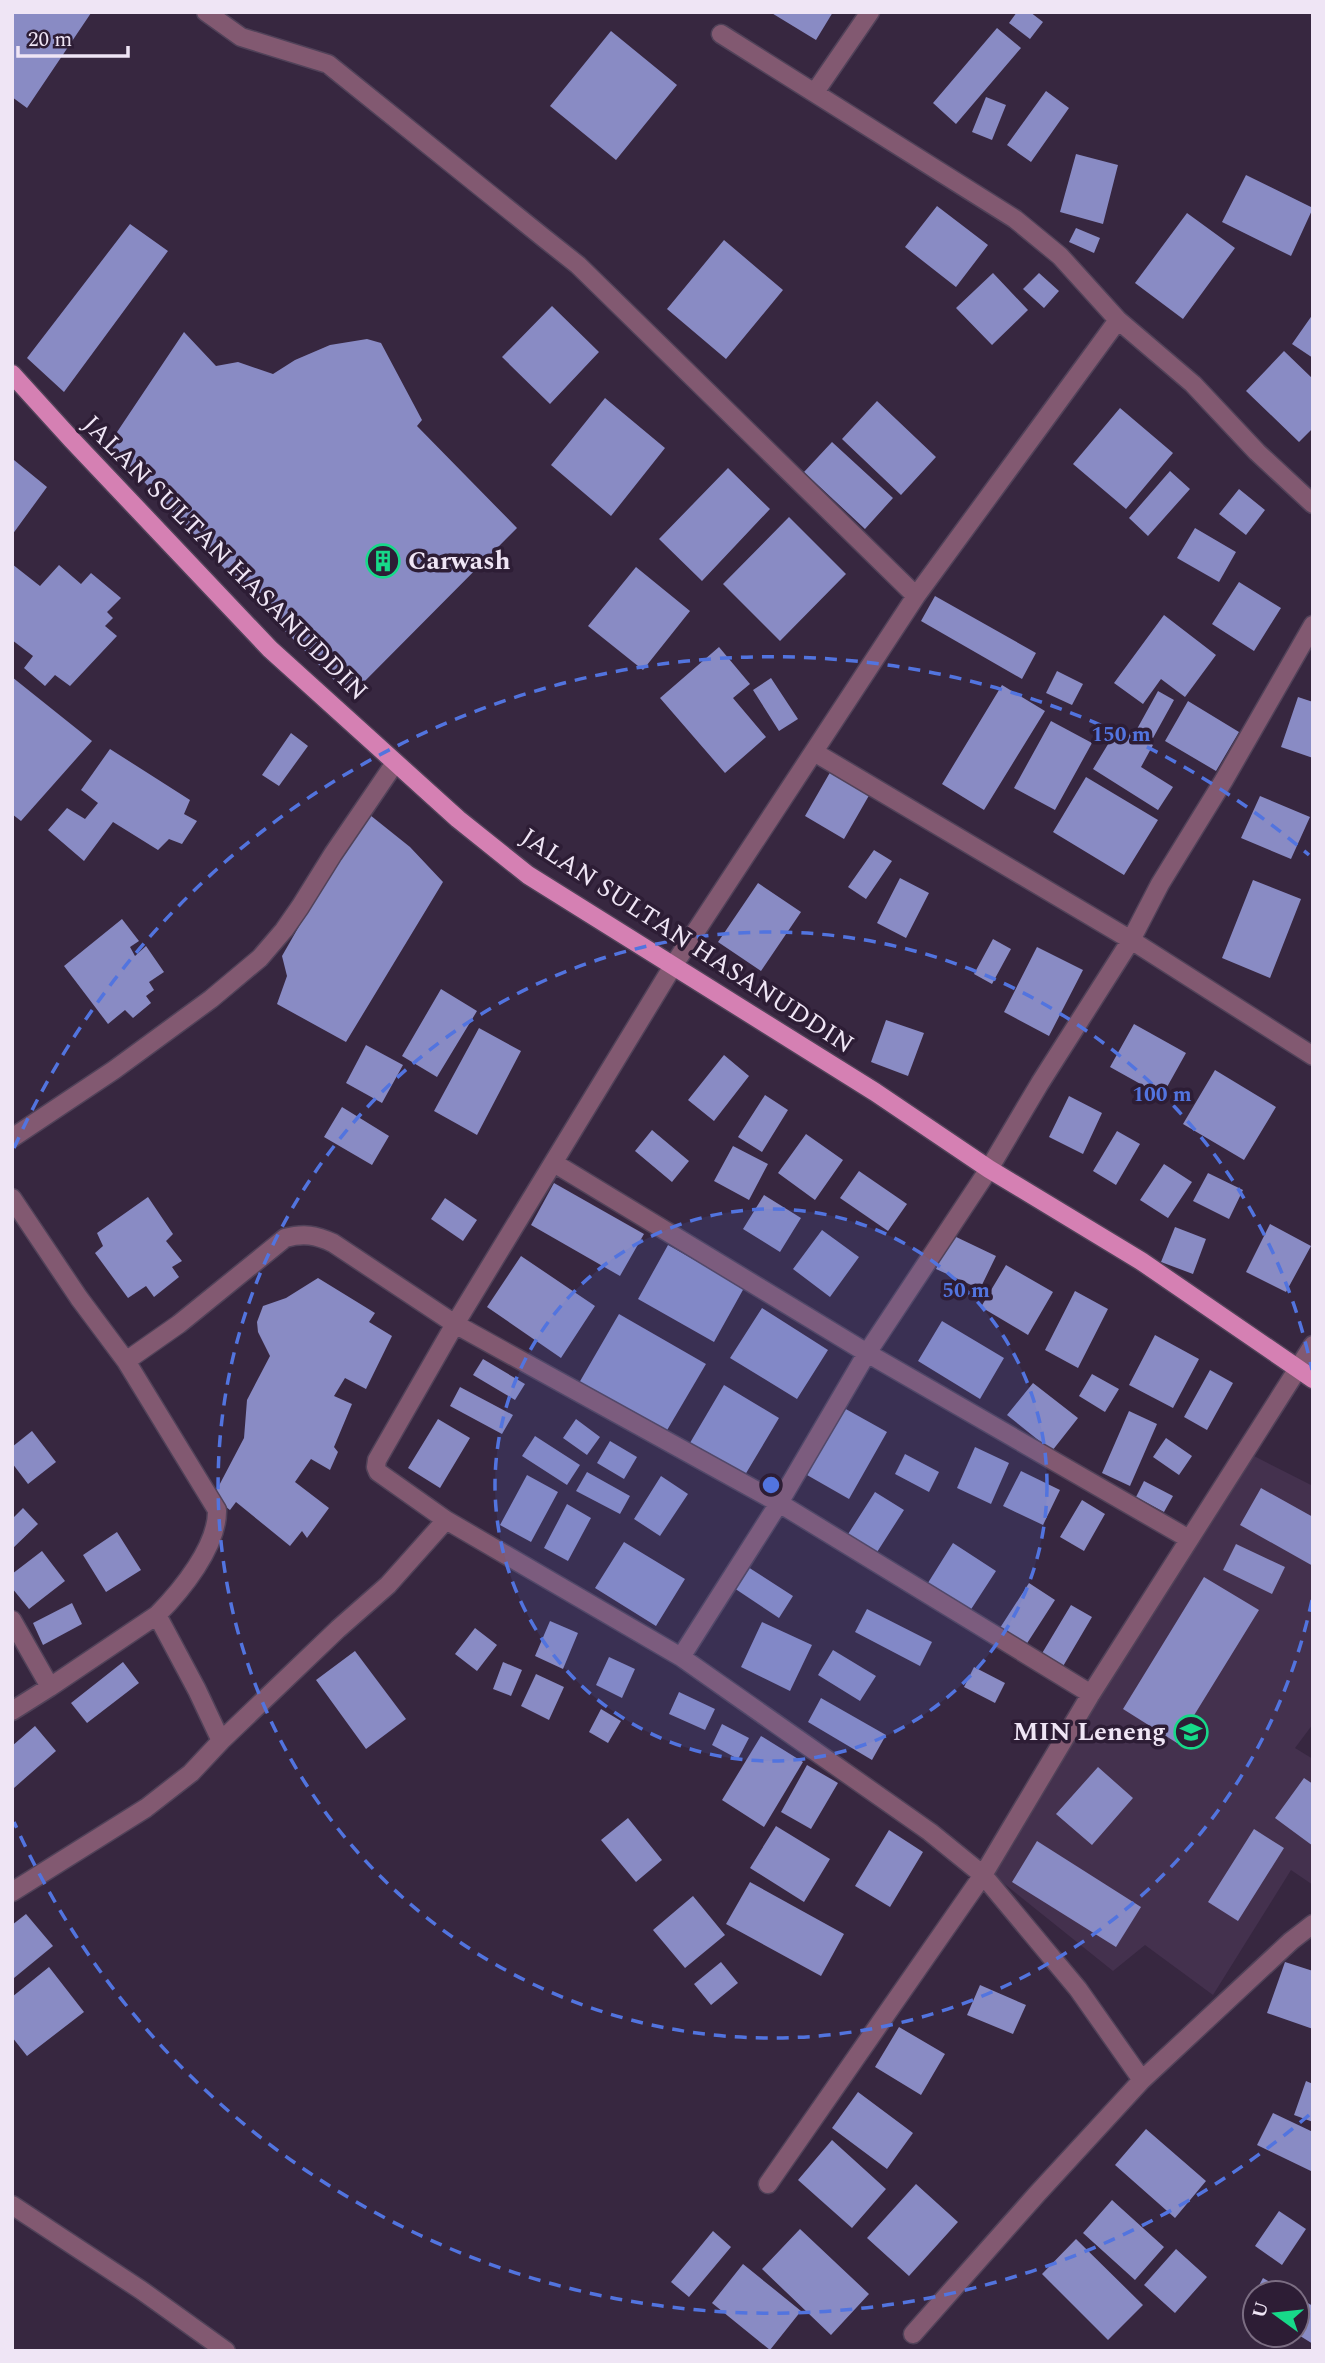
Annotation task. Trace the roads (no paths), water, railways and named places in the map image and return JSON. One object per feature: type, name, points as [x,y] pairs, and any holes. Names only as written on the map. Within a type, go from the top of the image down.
[{"type":"main road","name":"JALAN SULTAN HASANUDDIN","points":[[12,374],[270,649],[458,819],[527,875],[875,1092],[989,1169],[1141,1261],[1305,1375]]},
{"type":"street","points":[[206,12],[241,37],[328,64],[578,265],[916,596]]},
{"type":"street","points":[[814,92],[870,12]]},
{"type":"street","points":[[721,34],[1015,219],[1060,256],[1118,320],[1193,384],[1257,452],[1313,504]]},
{"type":"street","points":[[1118,320],[916,596],[673,966],[455,1324],[377,1460],[376,1467],[387,1480],[446,1520],[681,1657],[930,1832],[983,1875],[1078,1989],[1142,2080]]},
{"type":"street","points":[[681,1657],[779,1503],[867,1353],[989,1169],[1131,940],[1160,884],[1224,780],[1313,625]]},
{"type":"street","points":[[814,752],[1131,940],[1313,1056]]},
{"type":"street","points":[[12,1138],[114,1070],[211,999],[260,958],[300,907],[395,763]]},
{"type":"street","points":[[554,1163],[867,1353],[1189,1539]]},
{"type":"street","points":[[12,1198],[79,1298],[126,1361],[217,1510],[214,1533],[179,1594],[156,1615],[12,1711]]},
{"type":"street","points":[[126,1361],[179,1324],[285,1238],[299,1234],[315,1235],[333,1242],[455,1324],[779,1503],[1091,1694]]},
{"type":"street","points":[[768,2183],[983,1875],[1091,1694],[1189,1539],[1305,1375],[1313,1345]]},
{"type":"street","points":[[12,1892],[146,1808],[191,1773],[338,1629],[388,1586],[446,1520]]},
{"type":"street","points":[[156,1615],[221,1741]]},
{"type":"street","points":[[12,1620],[50,1687]]},
{"type":"street","points":[[913,2334],[1142,2080],[1291,1941],[1313,1924]]},
{"type":"street","points":[[12,2205],[141,2290],[226,2351]]},
{"type":"place","name":"Carwash","points":[[383,561]]},
{"type":"place","name":"MIN Leneng","points":[[1191,1732]]}]
